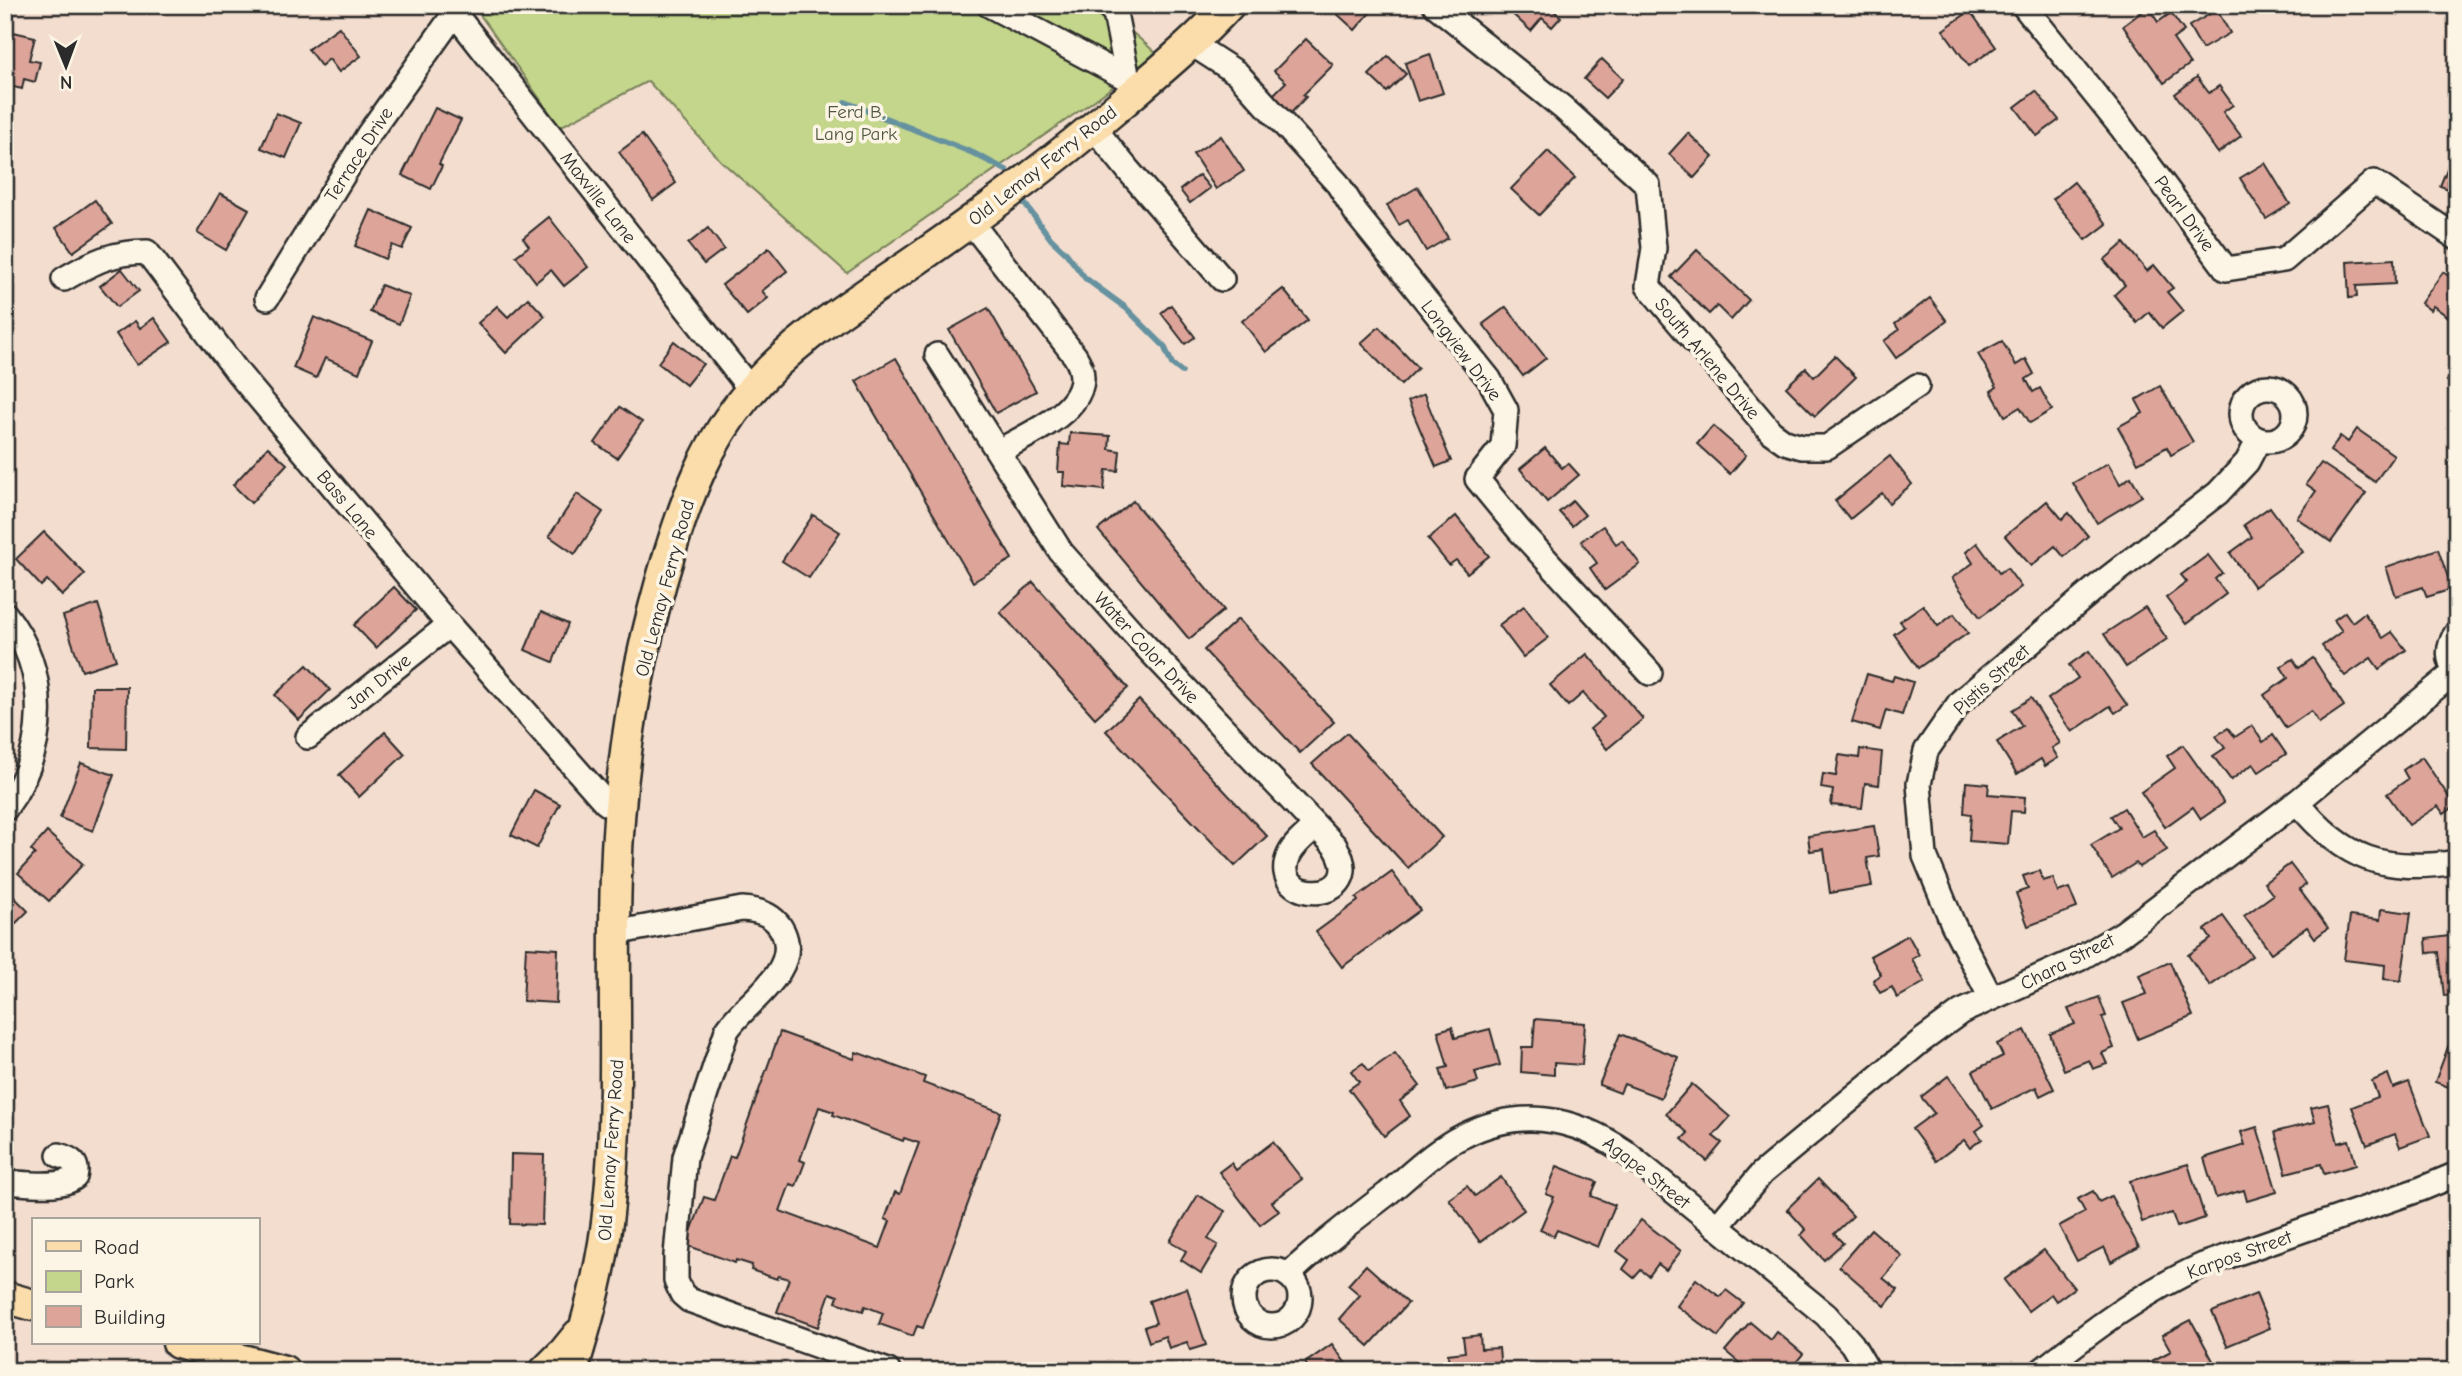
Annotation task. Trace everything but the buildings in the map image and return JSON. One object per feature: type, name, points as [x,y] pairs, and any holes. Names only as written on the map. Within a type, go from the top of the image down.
[{"type":"main road","name":"Old Lemay Ferry Road","points":[[572,1371],[600,1271],[609,1206],[616,1091],[614,933],[620,813],[634,699],[664,573],[703,462],[724,424],[751,390],[795,347],[1094,128],[1129,88],[1192,44],[1229,5]]},
{"type":"main road","points":[[5,1297],[32,1305]]},
{"type":"main road","points":[[545,1371],[565,1351],[587,1320]]},
{"type":"main road","points":[[587,1320],[590,1371]]},
{"type":"main road","points":[[182,1344],[284,1371]]},
{"type":"street","points":[[989,5],[1129,88]]},
{"type":"street","points":[[1107,5],[1115,13],[1129,88]]},
{"type":"street","name":"South Arlene Drive","points":[[1434,5],[1563,108],[1648,185],[1654,248],[1648,286],[1771,432],[1785,442],[1802,447],[1827,447],[1917,386]]},
{"type":"street","name":"Pearl Drive","points":[[2023,5],[2121,127],[2226,269],[2284,260],[2374,182],[2457,238]]},
{"type":"street","name":"Terrace Drive","points":[[267,298],[368,135],[451,9]]},
{"type":"street","name":"Maxville Lane","points":[[451,9],[751,390]]},
{"type":"street","name":"Longview Drive","points":[[1192,44],[1237,73],[1338,184],[1358,216],[1489,379],[1506,410],[1503,446],[1477,479],[1650,673]]},
{"type":"street","points":[[1094,128],[1222,279]]},
{"type":"street","points":[[970,221],[1075,356],[1083,377],[1077,399],[1065,411],[999,451]]},
{"type":"street","name":"Bass Lane","points":[[64,279],[94,261],[130,252],[147,252],[239,374],[449,625],[605,802],[620,813]]},
{"type":"street","name":"Water Color Drive","points":[[937,355],[1061,552],[1315,827]]},
{"type":"street","name":"Pistis Street","points":[[1991,998],[1953,924],[1925,856],[1919,784],[1926,751],[1960,702],[2099,585],[2225,487],[2247,462],[2258,441]]},
{"type":"street","points":[[5,614],[18,632],[29,657],[37,684],[40,713],[32,758],[21,785],[5,809]]},
{"type":"street","name":"Jan Drive","points":[[308,737],[449,625]]},
{"type":"street","name":"Chara Street","points":[[1717,1227],[1762,1173],[1920,1042],[1961,1012],[2079,959],[2123,933],[2297,802],[2456,673],[2448,652],[2457,632]]},
{"type":"street","points":[[2297,802],[2331,839],[2362,856],[2398,866],[2416,867],[2457,862]]},
{"type":"street","points":[[614,933],[742,909],[757,910],[768,915],[781,927],[787,946],[783,965],[727,1030],[691,1138],[682,1178],[676,1281],[682,1294],[689,1300],[888,1371]]},
{"type":"street","name":"Agape Street","points":[[1288,1275],[1454,1141],[1489,1126],[1515,1120],[1554,1120],[1601,1135],[1624,1151],[1836,1325],[1853,1344],[1868,1371]]},
{"type":"street","points":[[5,1182],[72,1181],[77,1167],[73,1161],[59,1155]]},
{"type":"street","name":"Karpos Street","points":[[2041,1371],[2096,1327],[2141,1296],[2177,1277],[2203,1265],[2457,1174]]},
{"type":"green space","name":"Ferd B. Lang Park","points":[[473,5],[1101,5],[1157,54],[847,273],[721,161],[648,81],[560,127]]},
{"type":"waterway","points":[[845,102],[973,153],[1006,170]]},
{"type":"waterway","points":[[1022,200],[1085,278],[1126,308],[1164,346],[1172,364],[1182,372]]}]
